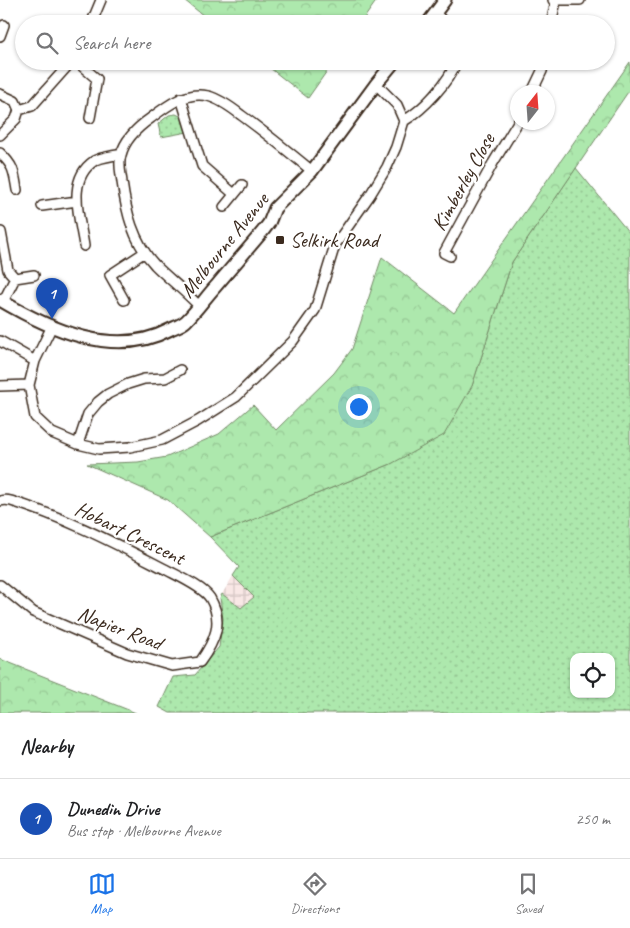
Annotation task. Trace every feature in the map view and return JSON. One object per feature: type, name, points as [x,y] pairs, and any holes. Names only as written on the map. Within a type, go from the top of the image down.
[{"type":"street","points":[[95,15],[101,0]]},
{"type":"street","points":[[436,14],[446,0]]},
{"type":"street","points":[[553,15],[554,0],[580,0]]},
{"type":"street","points":[[0,36],[4,25]]},
{"type":"street","points":[[19,110],[32,106],[64,70]]},
{"type":"street","points":[[86,70],[97,79],[90,118]]},
{"type":"street","name":"Melbourne Avenue","points":[[1,301],[26,315],[52,326],[84,337],[113,343],[139,341],[159,335],[185,322],[263,231],[275,208],[312,171],[388,70]]},
{"type":"street","points":[[404,121],[417,113],[452,70]]},
{"type":"street","points":[[535,85],[542,70]]},
{"type":"street","points":[[52,326],[35,361],[29,385],[35,417],[52,433],[78,444],[99,449],[130,447],[162,440],[198,422],[236,397],[293,341],[315,310],[335,245],[370,195],[396,147],[404,121],[397,105],[376,84]]},
{"type":"street","points":[[0,94],[15,101],[19,110],[16,119],[0,135]]},
{"type":"street","points":[[199,306],[145,252],[137,239],[125,209],[119,163],[121,154],[133,132],[168,104],[181,98],[197,94],[211,96],[230,107],[267,134],[312,171]]},
{"type":"street","points":[[181,98],[202,166],[234,194]]},
{"type":"street","name":"Kimberley Close","points":[[450,256],[444,253],[513,130]]},
{"type":"street","points":[[0,153],[14,170],[17,190]]},
{"type":"street","points":[[84,246],[77,201],[77,184],[85,170],[95,160],[121,154]]},
{"type":"street","points":[[224,206],[242,185]]},
{"type":"street","points":[[42,206],[77,201]]},
{"type":"street","points":[[1,232],[8,270],[15,278]]},
{"type":"street","points":[[124,300],[110,276],[145,252]]},
{"type":"street","points":[[1,301],[15,278],[34,275]]},
{"type":"street","points":[[0,340],[35,361]]},
{"type":"street","points":[[78,444],[88,414],[108,394],[128,384],[144,379],[164,378],[180,370]]},
{"type":"street","points":[[0,386],[29,385]]},
{"type":"street","name":"Hobart Crescent","points":[[0,501],[9,500],[57,517],[135,553],[187,580],[209,596],[216,609],[217,628]]},
{"type":"street","name":"Napier Road","points":[[0,585],[33,612],[127,653],[172,666],[200,662],[211,646],[217,628]]},
{"type":"shaded area","points":[[233,576],[254,597],[241,608],[222,594]]},
{"type":"green space","points":[[184,0],[377,0],[366,15],[203,15]]},
{"type":"green space","points":[[630,62],[630,89],[512,262],[472,386],[444,435],[391,464],[210,537],[168,500],[87,464],[138,462],[167,457],[219,434],[253,405],[276,430],[334,373],[352,349],[382,257],[454,313]]},
{"type":"green space","points":[[272,70],[328,70],[308,98]]},
{"type":"green space","points":[[176,114],[182,117],[188,132],[161,137],[158,124],[169,115]]},
{"type":"green space","points":[[576,168],[630,234],[630,713],[170,713],[159,707],[173,677],[195,675],[219,647],[223,619],[220,598],[222,594],[241,608],[254,597],[233,576],[239,567],[210,537],[391,464],[472,386],[512,262]]},
{"type":"green space","points":[[0,659],[136,713],[0,713]]},
{"type":"place","name":"Selkirk Road","points":[[280,240]]},
{"type":"place","name":"Dunedin Drive","points":[[52,319]]}]
